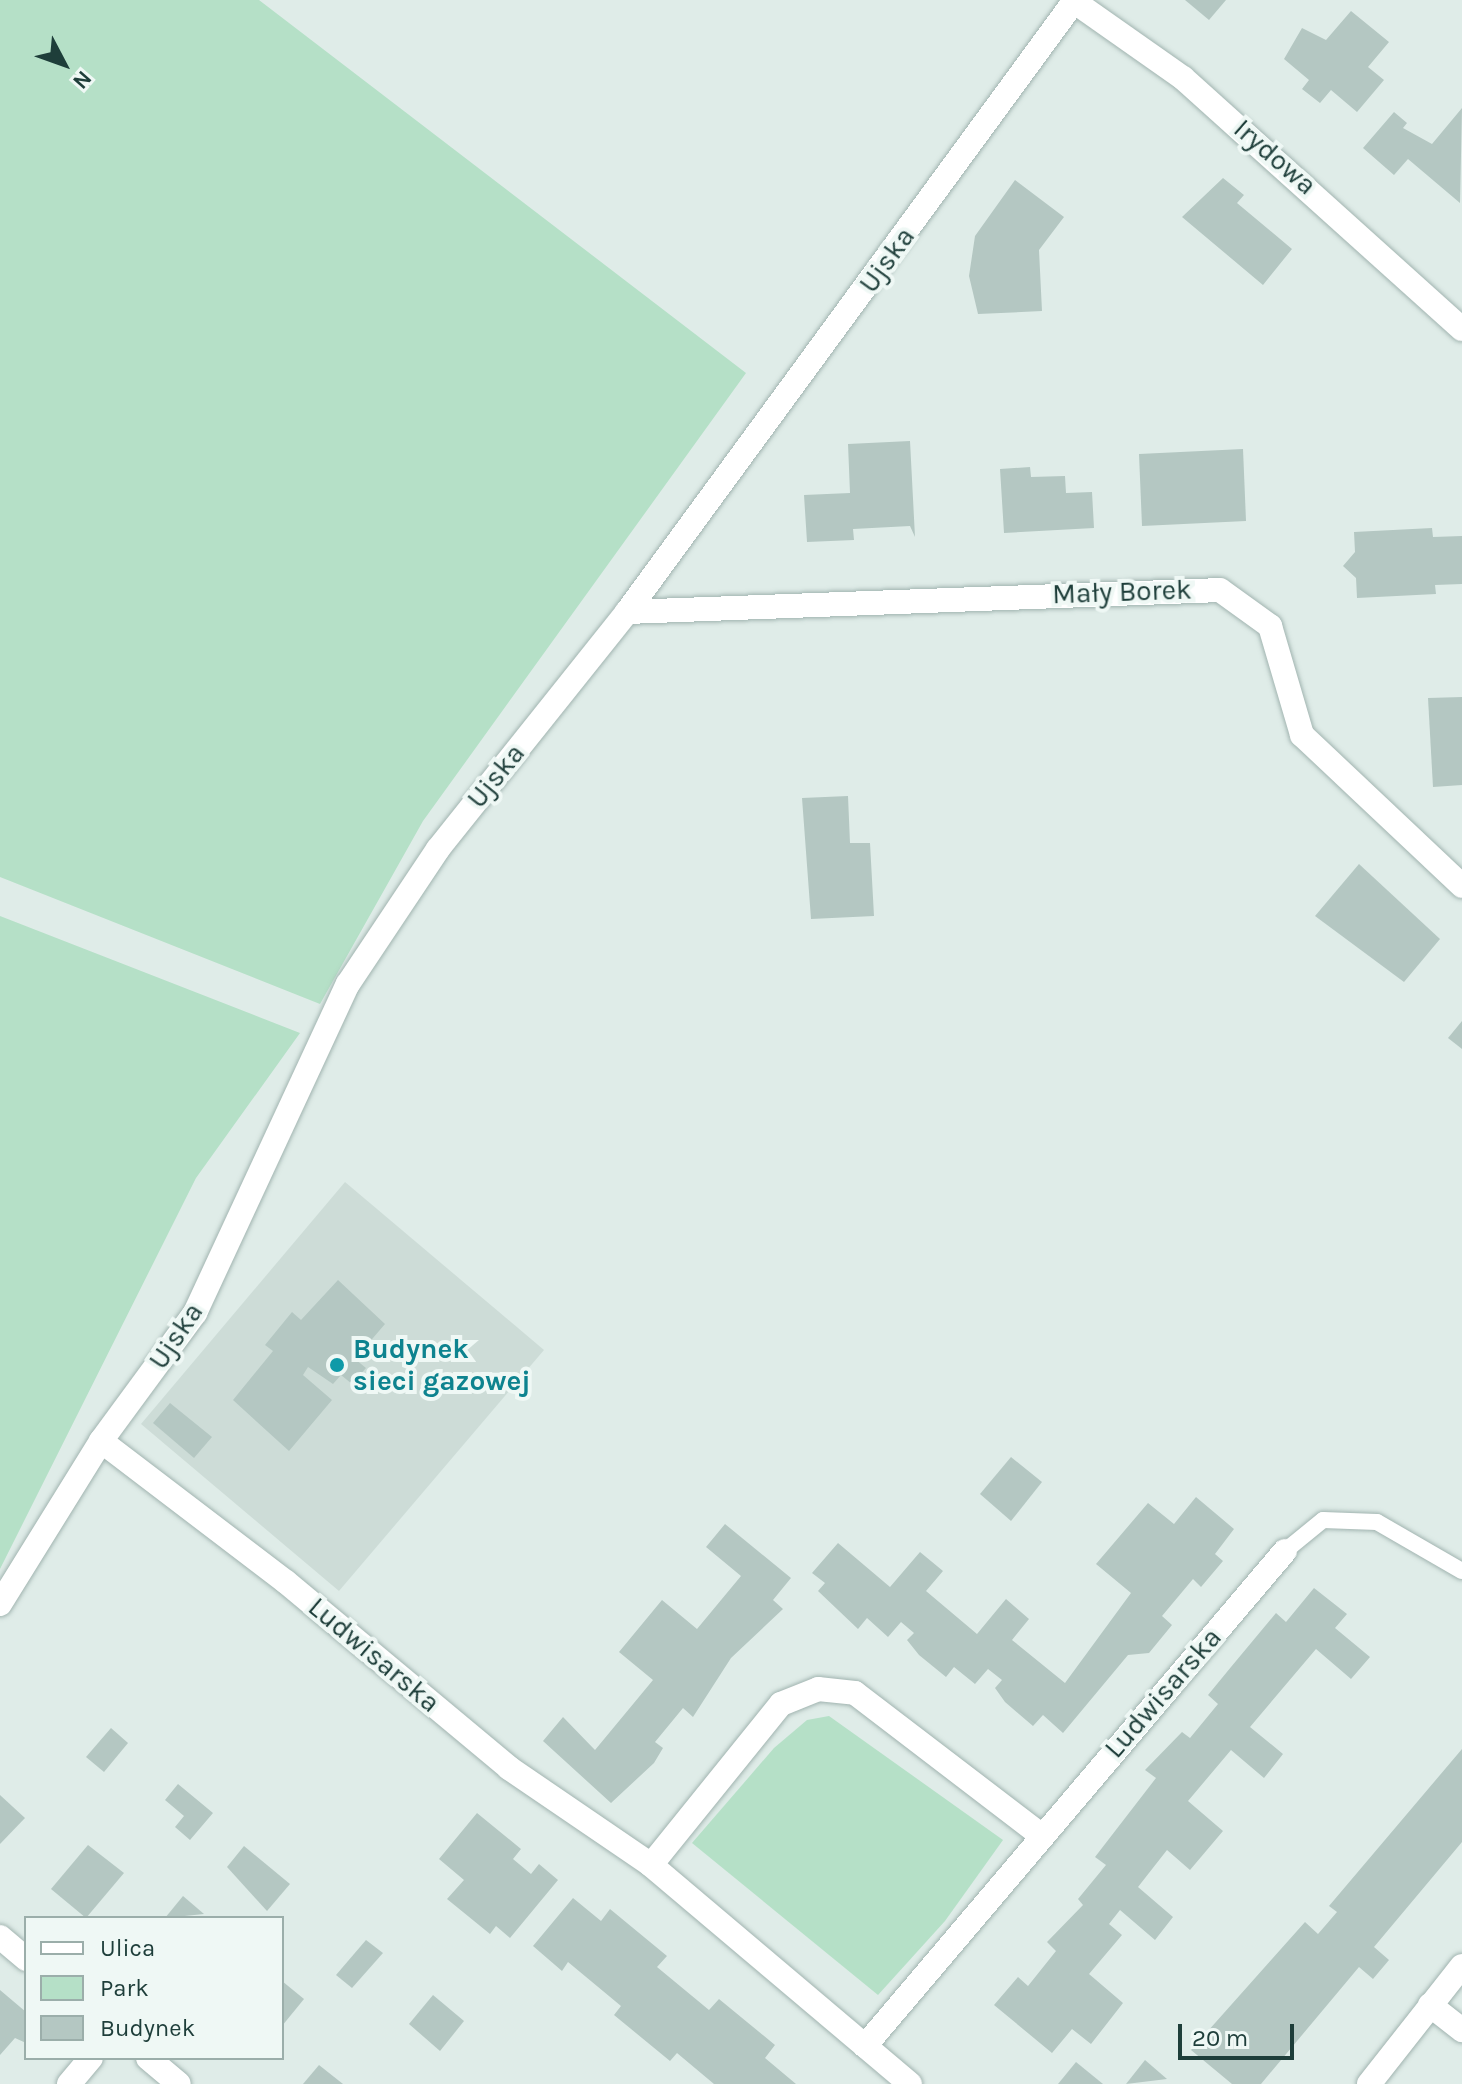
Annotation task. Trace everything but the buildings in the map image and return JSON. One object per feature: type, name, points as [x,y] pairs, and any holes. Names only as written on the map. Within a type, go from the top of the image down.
[{"type":"street","name":"Irydowa","points":[[1073,1],[1183,78],[1462,329]]},
{"type":"street","name":"Ujska","points":[[0,1604],[101,1441],[195,1313],[348,984],[438,849],[627,612],[1073,1]]},
{"type":"street","name":"Mały Borek","points":[[627,612],[1220,590],[1270,626],[1302,735],[1462,886]]},
{"type":"street","name":"Ludwisarska","points":[[101,1441],[286,1582],[509,1768],[651,1865],[910,2084]]},
{"type":"street","name":"Ludwisarska","points":[[865,2046],[1285,1551]]},
{"type":"street","points":[[651,1865],[781,1704],[818,1689],[855,1693],[1041,1835]]},
{"type":"street","points":[[0,1937],[24,1957]]},
{"type":"street","points":[[1369,2084],[1462,1966]]},
{"type":"street","points":[[1430,2005],[1462,2030]]},
{"type":"street","points":[[69,2084],[89,2060]]},
{"type":"street","points":[[150,2060],[179,2084]]},
{"type":"lane","points":[[1285,1551],[1323,1520],[1377,1522],[1462,1571]]},
{"type":"shaded area","points":[[345,1182],[544,1350],[339,1591],[141,1424]]},
{"type":"green space","points":[[0,0],[259,0],[746,373],[423,821],[320,1004],[0,877]]},
{"type":"green space","points":[[0,916],[300,1033],[196,1178],[0,1569]]},
{"type":"green space","points":[[829,1716],[1003,1840],[945,1921],[878,1995],[692,1843],[774,1748],[807,1720]]},
{"type":"place","name":"Budynek sieci gazowej","points":[[337,1365]]}]
